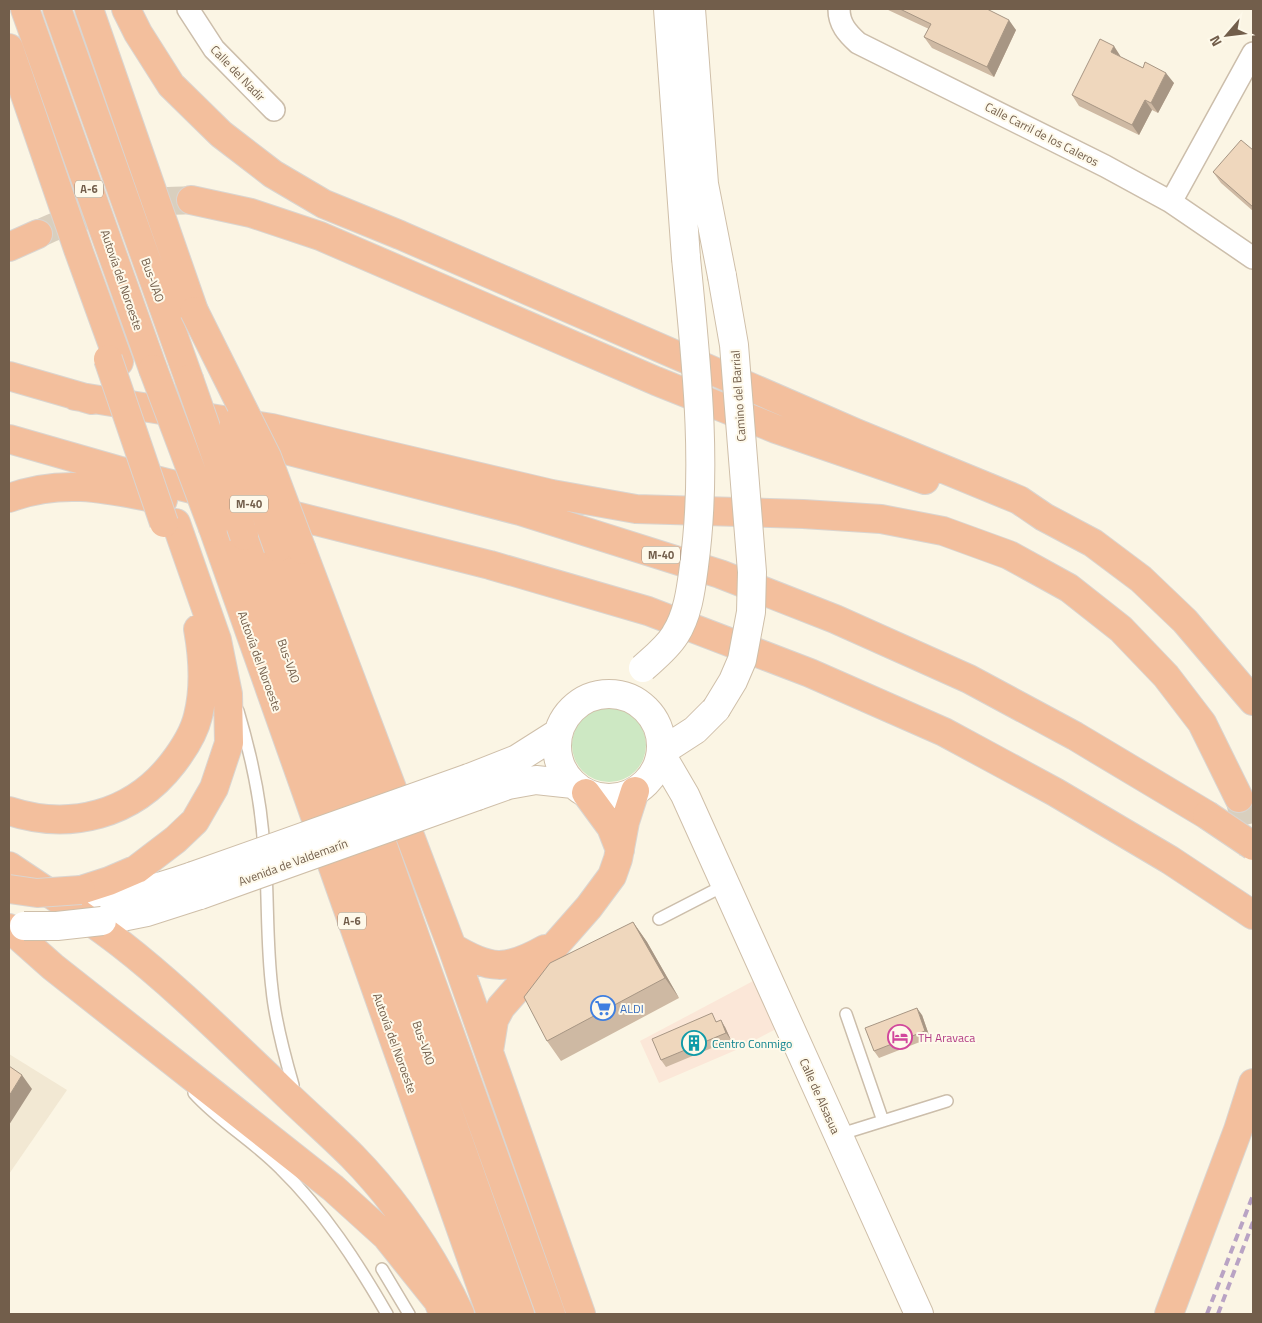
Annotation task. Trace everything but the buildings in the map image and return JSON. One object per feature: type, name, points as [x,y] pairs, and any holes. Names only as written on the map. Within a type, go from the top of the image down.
[{"type":"highway","name":"Autovía del Noroeste","points":[[25,9],[153,369],[212,528],[491,1314]]},
{"type":"highway","name":"Bus-VAO","points":[[57,9],[520,1314]]},
{"type":"highway","points":[[89,9],[194,311],[452,947],[581,1314]]},
{"type":"highway","points":[[126,9],[138,33],[171,85],[214,128],[273,174],[324,204],[400,235],[856,434],[1019,500],[1044,517],[1093,543],[1141,579],[1185,621],[1253,701]]},
{"type":"highway","points":[[9,48],[79,252],[93,313],[114,360],[170,523],[217,640],[228,694],[229,743],[214,788],[195,821],[154,858],[136,869],[109,881],[90,905],[37,892],[9,889]]},
{"type":"highway","points":[[191,200],[251,213],[320,236],[656,381],[776,430],[1013,510],[1044,517]]},
{"type":"highway","points":[[9,247],[38,234]]},
{"type":"highway","name":"M-40","points":[[9,376],[75,396],[520,511],[720,574],[835,619],[969,680],[1075,736],[1207,815],[1253,846]]},
{"type":"highway","points":[[75,396],[272,428],[552,494],[636,509],[803,514],[881,519],[943,531],[1009,556],[1069,588],[1121,628],[1166,676],[1202,723],[1239,798]]},
{"type":"highway","name":"M-40","points":[[9,439],[124,472],[490,565],[648,611],[810,673],[944,732],[1055,792],[1215,889],[1253,915]]},
{"type":"highway","points":[[9,498],[50,488],[88,486],[490,565]]},
{"type":"highway","points":[[9,810],[46,819],[91,816],[110,811],[132,801],[152,787],[175,760],[189,738],[198,717],[202,686],[203,654],[170,523]]},
{"type":"highway","points":[[290,549],[415,938],[551,1314]]},
{"type":"highway","points":[[489,1053],[494,1020],[501,1007],[601,892],[616,868],[626,822],[639,788]]},
{"type":"highway","points":[[580,789],[611,827],[620,850]]},
{"type":"highway","points":[[9,866],[121,944],[158,975],[351,1155],[390,1198],[418,1238],[438,1270],[460,1314]]},
{"type":"highway","points":[[9,928],[53,967],[151,1046],[333,1188],[386,1236],[438,1301],[444,1314]]},
{"type":"highway","points":[[452,947],[485,964],[508,965],[532,956],[557,942]]},
{"type":"highway","points":[[1169,1314],[1238,1130],[1253,1083]]},
{"type":"main road","points":[[607,694],[664,650],[675,635],[690,597],[697,546],[702,456],[696,356],[686,258],[668,9]]},
{"type":"main road","name":"Camino del Barrial","points":[[661,753],[695,730],[716,709],[733,681],[742,660],[752,602],[752,572],[734,345],[704,184],[691,9]]},
{"type":"main road","points":[[607,694],[625,696],[634,700],[648,711],[658,727],[661,753],[652,777],[639,788],[626,796],[606,798],[580,789],[564,774],[556,747],[558,733],[568,713],[585,699],[607,694]]},
{"type":"main road","name":"Avenida de Valdemarín","points":[[9,900],[38,904],[90,905],[151,890],[197,885],[473,787],[558,733]]},
{"type":"main road","name":"Calle de Alsasua","points":[[661,753],[685,795],[919,1314]]},
{"type":"main road","name":"Avenida de Valdemarín","points":[[473,787],[508,785],[536,780],[580,789]]},
{"type":"main road","points":[[639,788],[665,786],[685,795]]},
{"type":"main road","name":"Avenida de Valdemarín","points":[[9,924],[57,926],[90,905]]},
{"type":"street","name":"Calle del Nadir","points":[[188,9],[214,49],[274,110]]},
{"type":"street","name":"Calle Carril de los Caleros","points":[[839,9],[839,16],[845,30],[858,43],[1105,166],[1171,202],[1253,258]]},
{"type":"street","points":[[1171,202],[1253,53]]},
{"type":"lane","points":[[217,640],[251,755],[259,796],[264,843],[267,932],[272,990],[293,1086]]},
{"type":"lane","points":[[658,918],[725,885]]},
{"type":"lane","points":[[846,1014],[883,1121]]},
{"type":"lane","points":[[151,1046],[207,1107],[262,1150],[299,1189],[327,1222],[352,1257],[387,1314]]},
{"type":"lane","points":[[838,1135],[947,1101]]},
{"type":"lane","points":[[382,1269],[409,1314]]},
{"type":"shaded area","points":[[755,980],[776,1029],[736,1050],[659,1083],[640,1041]]},
{"type":"shaded area","points":[[9,1054],[67,1090],[9,1174]]},
{"type":"green space","points":[[602,708],[616,708],[630,714],[640,724],[646,738],[646,752],[640,766],[630,776],[616,782],[602,782],[588,776],[578,766],[572,752],[572,738],[578,724],[588,714]]},
{"type":"tunnel","points":[[38,234],[77,218],[117,207],[145,202],[191,200]]},
{"type":"tunnel","points":[[1239,798],[1253,852]]},
{"type":"railway","points":[[1207,1314],[1253,1195]]},
{"type":"railway","points":[[1218,1314],[1253,1222]]},
{"type":"place","name":"ALDI","points":[[603,1008]]},
{"type":"place","name":"TH Aravaca","points":[[900,1037]]},
{"type":"place","name":"Centro Conmigo","points":[[694,1043]]}]
